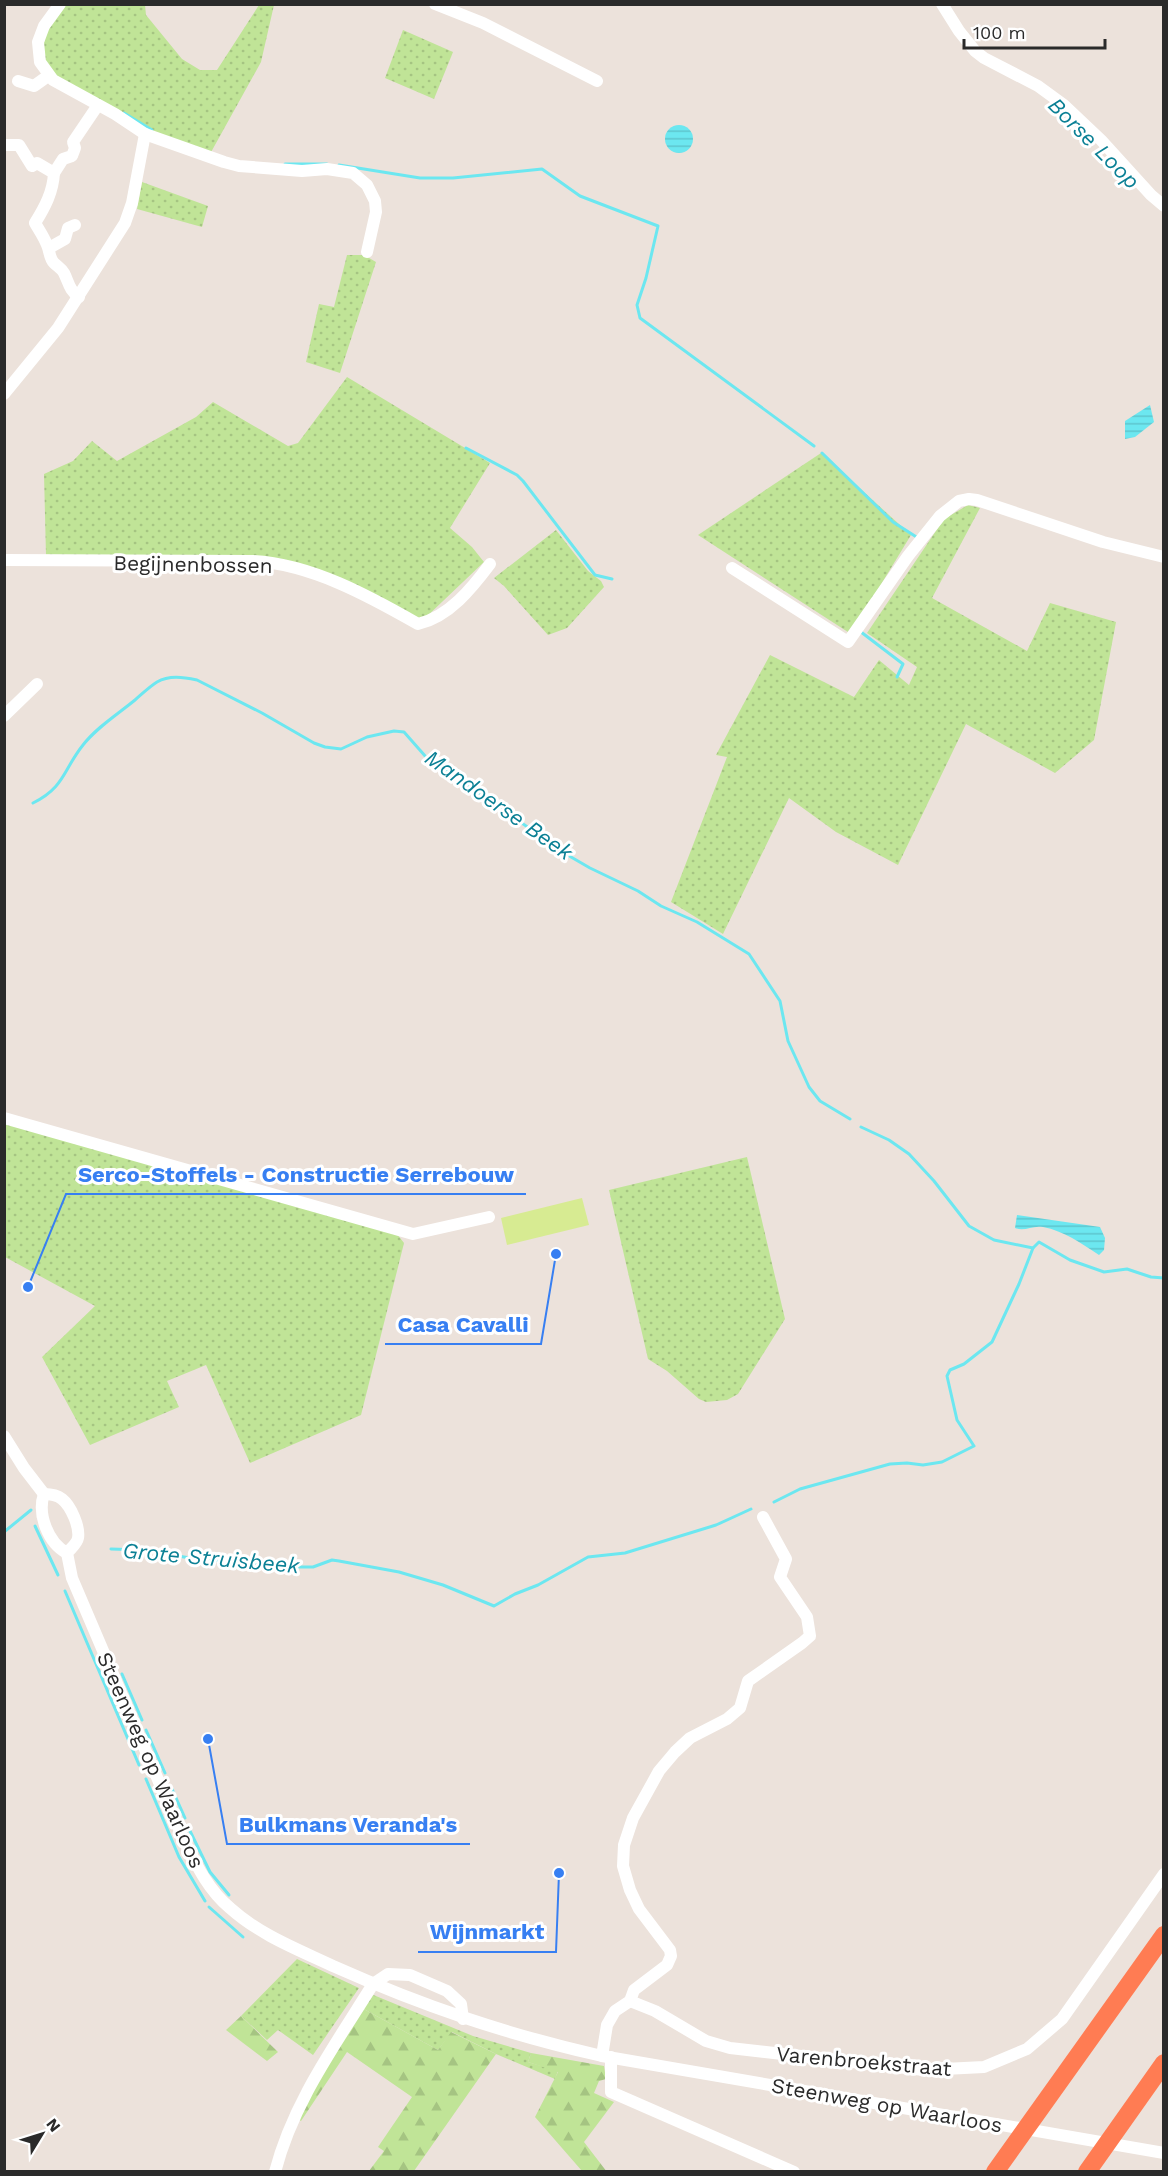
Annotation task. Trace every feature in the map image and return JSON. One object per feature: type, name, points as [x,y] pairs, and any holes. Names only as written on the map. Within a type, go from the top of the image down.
[{"type":"highway","points":[[995,2172],[1164,1935]]},
{"type":"highway","points":[[1087,2172],[1164,2063]]},
{"type":"street","points":[[60,4],[44,26],[38,42],[40,62],[48,76],[145,134],[193,152],[239,166],[302,171],[327,169],[353,173],[367,185],[375,201],[376,212],[367,252]]},
{"type":"street","points":[[435,4],[483,23],[597,81]]},
{"type":"street","points":[[942,4],[975,51],[1038,86],[1064,105],[1101,140],[1150,195],[1164,206]]},
{"type":"street","points":[[18,81],[34,86],[48,76]]},
{"type":"street","points":[[79,297],[72,292],[66,282],[65,276],[50,255],[49,248],[35,223],[47,204],[54,186],[54,173],[63,159],[72,156],[75,148],[73,142],[98,105]]},
{"type":"street","points":[[4,394],[58,328],[129,214],[145,134]]},
{"type":"street","points":[[4,145],[11,143],[19,145],[32,166],[37,163],[54,173]]},
{"type":"street","points":[[49,248],[65,239],[68,228],[75,225]]},
{"type":"street","points":[[732,568],[848,642],[928,531],[946,510],[963,499],[977,500],[1103,542],[1164,557]]},
{"type":"street","name":"Begijnenbossen","points":[[4,560],[253,561],[274,564],[338,583],[375,599],[418,624],[443,613],[472,587],[490,564]]},
{"type":"street","points":[[4,716],[37,684]]},
{"type":"street","points":[[4,1118],[413,1234],[489,1217]]},
{"type":"street","points":[[4,1436],[44,1494],[64,1500],[76,1524],[79,1536],[67,1553]]},
{"type":"street","name":"Steenweg op Waarloos","points":[[44,1494],[42,1515],[57,1548],[67,1553],[72,1578],[200,1873],[228,1907],[272,1938],[373,1984],[463,2019],[557,2046],[1164,2153]]},
{"type":"street","points":[[763,1517],[786,1559],[780,1577],[807,1617],[810,1635],[748,1681],[740,1708],[728,1719],[690,1738],[675,1752],[659,1771],[633,1818],[624,1845],[624,1866],[630,1890],[639,1909],[670,1950],[671,1956],[667,1965],[634,1990],[630,2001],[615,2012],[607,2025],[606,2056],[611,2092],[794,2172]]},
{"type":"street","name":"Varenbroekstraat","points":[[630,2001],[655,2011],[706,2041],[730,2048],[924,2070],[984,2067],[1027,2049],[1062,2019],[1164,1874]]},
{"type":"street","points":[[275,2172],[288,2130],[305,2094],[373,1984],[388,1974],[410,1975],[447,1991],[461,2004],[463,2019]]},
{"type":"green space","points":[[62,5],[145,5],[146,15],[182,59],[200,70],[217,70],[259,5],[274,5],[261,62],[210,154],[150,130],[53,78],[41,60],[47,26]]},
{"type":"green space","points":[[403,30],[453,52],[434,99],[385,78]]},
{"type":"green space","points":[[142,182],[208,206],[202,227],[137,209]]},
{"type":"green space","points":[[347,255],[364,255],[376,262],[340,373],[306,362],[319,304],[334,307]]},
{"type":"green space","points":[[347,377],[490,463],[450,528],[472,547],[484,562],[422,621],[337,581],[240,556],[46,555],[44,474],[73,461],[92,441],[117,461],[196,417],[213,402],[288,446],[298,443]]},
{"type":"green space","points":[[821,453],[911,535],[851,634],[698,535]]},
{"type":"green space","points":[[968,505],[980,508],[932,598],[1027,651],[1050,603],[1116,622],[1094,740],[1055,773],[966,724],[898,865],[836,832],[789,798],[723,934],[671,902],[727,757],[716,755],[770,655],[854,697],[879,660],[909,685],[917,667],[867,633],[944,519]]},
{"type":"green space","points":[[556,530],[588,571],[601,581],[604,587],[567,628],[548,635],[494,578]]},
{"type":"green space","points":[[4,1120],[397,1234],[404,1243],[361,1415],[250,1463],[206,1365],[167,1381],[179,1407],[90,1445],[42,1357],[95,1306],[5,1257]]},
{"type":"green space","points":[[747,1157],[785,1319],[738,1394],[727,1400],[706,1402],[648,1359],[609,1190]]},
{"type":"green space","points":[[582,1198],[589,1225],[507,1245],[501,1218]]},
{"type":"green space","points":[[297,1959],[359,1988],[313,2055],[278,2030],[267,2040],[241,2016]]},
{"type":"green space","points":[[371,1994],[473,2036],[531,2053],[528,2062],[558,2071],[555,2079],[452,2032],[438,2050],[362,2008]]},
{"type":"green space","points":[[362,2008],[438,2050],[451,2032],[496,2054],[414,2171],[369,2171],[384,2151],[378,2147],[412,2097],[347,2052],[301,2121],[295,2118]]},
{"type":"green space","points":[[241,2016],[278,2052],[267,2061],[226,2030]]},
{"type":"green space","points":[[531,2053],[604,2066],[606,2079],[599,2081],[594,2093],[614,2102],[584,2142],[607,2172],[582,2171],[535,2117],[558,2072],[528,2062]]},
{"type":"water","points":[[679,125],[689,129],[693,139],[689,149],[679,153],[669,149],[665,139],[669,129]]},
{"type":"water","points":[[1150,405],[1154,422],[1135,437],[1125,439],[1125,421]]},
{"type":"water","points":[[1017,1215],[1100,1227],[1105,1238],[1104,1250],[1099,1255],[1072,1238],[1051,1229],[1015,1228]]},
{"type":"waterway","points":[[124,113],[152,130]]},
{"type":"waterway","points":[[285,164],[327,164]]},
{"type":"waterway","points":[[339,165],[420,178],[453,178],[542,169],[580,196],[658,226],[637,305],[640,318],[814,446]]},
{"type":"waterway","points":[[466,448],[517,475],[595,575],[612,579]]},
{"type":"waterway","points":[[822,453],[893,522],[918,538]]},
{"type":"waterway","points":[[861,632],[903,664],[897,677]]},
{"type":"waterway","name":"Mandoerse Beek","points":[[33,803],[52,791],[76,754],[95,732],[151,686],[166,678],[181,677],[197,680],[325,747],[341,749],[367,737],[394,731],[404,732],[426,757],[571,857],[638,891],[661,906],[697,922],[749,954],[780,1001],[788,1041],[809,1087],[820,1101],[850,1119]]},
{"type":"waterway","name":"Mandoerse Beek","points":[[861,1127],[889,1140],[909,1154],[934,1181],[969,1226],[994,1240],[1033,1248]]},
{"type":"waterway","name":"Grote Struisbeek","points":[[774,1502],[800,1489],[890,1464],[923,1465],[942,1462],[974,1446],[957,1420],[947,1376],[950,1370],[964,1364],[992,1342],[1033,1248],[1039,1242],[1070,1260],[1104,1272],[1127,1269],[1151,1277],[1164,1278]]},
{"type":"waterway","name":"Grote Struisbeek","points":[[111,1549],[142,1550],[202,1560],[234,1561],[276,1567],[313,1567],[332,1560],[339,1561],[399,1572],[443,1585],[494,1606],[588,1557],[625,1553],[716,1525],[751,1509]]},
{"type":"waterway","name":"Grote Struisbeek","points":[[4,1532],[31,1510]]},
{"type":"waterway","points":[[35,1526],[58,1575]]},
{"type":"waterway","points":[[65,1591],[139,1765]]},
{"type":"waterway","points":[[122,1674],[142,1720]]},
{"type":"waterway","points":[[146,1730],[165,1773]]},
{"type":"waterway","points":[[146,1779],[179,1857],[205,1901]]},
{"type":"waterway","points":[[172,1789],[185,1818]]},
{"type":"waterway","points":[[189,1829],[210,1872],[229,1895]]},
{"type":"waterway","points":[[209,1907],[243,1937]]},
{"type":"place","name":"Casa Cavalli","points":[[556,1254]]},
{"type":"place","name":"Serco-Stoffels - Constructie Serrebouw","points":[[28,1287]]},
{"type":"place","name":"Bulkmans Veranda's","points":[[208,1739]]},
{"type":"place","name":"Wijnmarkt","points":[[559,1873]]},
{"type":"water label","name":"Borse Loop","points":[[1094,143]]}]
